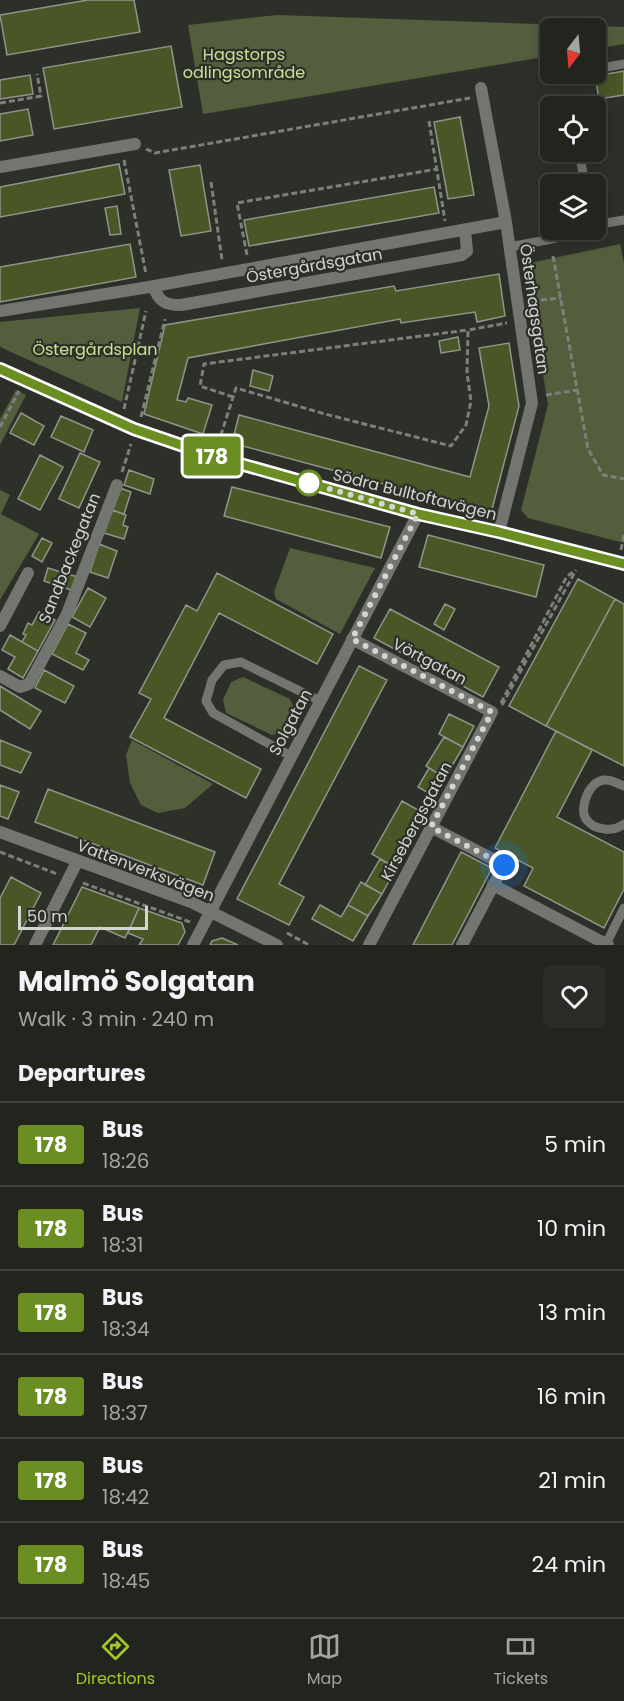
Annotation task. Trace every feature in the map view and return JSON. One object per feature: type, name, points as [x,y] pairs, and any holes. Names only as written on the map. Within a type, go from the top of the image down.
[{"type":"street","name":"Österhagsgatan","points":[[476,93],[506,222],[532,403],[499,532]]},
{"type":"street","points":[[0,167],[135,144]]},
{"type":"street","name":"Östergårdsgatan","points":[[0,311],[151,287],[506,222]]},
{"type":"street","name":"Östergårdsgatan","points":[[151,287],[163,303],[181,305],[462,255],[467,251],[465,230]]},
{"type":"street","name":"Södra Bulltoftavägen","points":[[0,369],[134,429],[418,514],[624,564]]},
{"type":"street","name":"Sandbackegatan","points":[[0,676],[20,687],[28,684],[67,614],[117,485]]},
{"type":"street","name":"Solgatan","points":[[193,945],[418,514]]},
{"type":"street","name":"Sandbackegatan","points":[[0,626],[28,573]]},
{"type":"street","name":"Vörtgatan","points":[[352,639],[499,707]]},
{"type":"street","name":"Kirsebergsgatan","points":[[369,945],[431,827],[499,707]]},
{"type":"street","points":[[431,827],[504,865],[462,945]]},
{"type":"street","name":"Vattenverksvägen","points":[[0,832],[191,902],[277,945]]},
{"type":"street","points":[[35,945],[77,862]]},
{"type":"street","points":[[493,885],[607,945]]},
{"type":"lane","points":[[606,67],[624,64]]},
{"type":"lane","points":[[606,223],[624,220]]},
{"type":"lane","points":[[509,247],[547,240]]},
{"type":"lane","points":[[291,756],[213,713],[206,700],[212,680],[224,665],[241,662],[320,701]]},
{"type":"lane","points":[[624,786],[605,779],[598,781],[591,788],[583,809],[586,820],[605,830],[618,829],[624,824]]},
{"type":"lane","points":[[607,945],[624,908]]},
{"type":"path","points":[[0,103],[41,96],[37,74]]},
{"type":"path","points":[[135,144],[155,153],[476,93]]},
{"type":"path","points":[[429,121],[445,222]]},
{"type":"path","points":[[122,146],[151,287]]},
{"type":"path","points":[[247,257],[237,203],[437,169]]},
{"type":"path","points":[[211,182],[222,261]]},
{"type":"path","points":[[553,256],[588,449],[603,475],[624,479]]},
{"type":"path","points":[[530,302],[561,298]]},
{"type":"path","points":[[124,411],[146,311]]},
{"type":"path","points":[[140,418],[165,319]]},
{"type":"path","points":[[233,397],[201,386],[204,364],[521,321]]},
{"type":"path","points":[[220,453],[218,446],[236,388],[325,414],[451,446],[466,425],[471,401],[467,373],[468,330]]},
{"type":"path","points":[[0,427],[25,381]]},
{"type":"path","points":[[546,395],[578,390]]},
{"type":"path","points":[[114,407],[150,421]]},
{"type":"path","name":"Sandbackegatan","points":[[117,485],[131,444]]},
{"type":"path","points":[[624,534],[621,550],[624,550]]},
{"type":"path","points":[[576,570],[499,707],[567,576],[576,570]]},
{"type":"path","points":[[0,852],[60,874]]},
{"type":"path","points":[[78,881],[184,920]]},
{"type":"green space","name":"Hagstorps odlingsområde","points":[[277,15],[540,24],[540,58],[203,114],[188,25]]},
{"type":"green space","name":"Hagstorps odlingsområde","points":[[606,26],[624,27],[624,44],[606,47]]},
{"type":"green space","points":[[620,244],[624,263],[624,543],[528,518],[521,510],[548,405],[525,264]]},
{"type":"green space","name":"Östergårdsplan","points":[[140,308],[122,402],[0,347],[0,322]]},
{"type":"green space","points":[[16,390],[26,395],[0,445],[0,419]]},
{"type":"green space","points":[[0,490],[10,495],[1,514],[39,534],[0,600]]},
{"type":"green space","points":[[290,548],[375,568],[340,634],[276,599],[274,592]]},
{"type":"green space","points":[[243,677],[290,699],[295,710],[284,733],[272,735],[226,713],[223,700],[231,682]]},
{"type":"green space","points":[[132,740],[213,784],[185,808],[158,813],[141,805],[130,783],[126,755]]},
{"type":"building","points":[[88,0],[134,0],[140,32],[7,55],[0,15]]},
{"type":"building","points":[[171,46],[182,107],[54,129],[43,68]]},
{"type":"building","points":[[624,71],[624,95],[606,98],[606,96],[598,96],[596,84],[606,84],[606,74]]},
{"type":"building","points":[[30,75],[33,94],[0,99],[0,80]]},
{"type":"building","points":[[28,109],[33,135],[0,141],[0,114]]},
{"type":"building","points":[[460,117],[474,195],[448,199],[434,122]]},
{"type":"building","points":[[119,164],[125,194],[0,217],[0,187]]},
{"type":"building","points":[[200,165],[211,231],[181,236],[169,170]]},
{"type":"building","points":[[434,187],[439,213],[249,246],[244,220]]},
{"type":"building","points":[[117,206],[121,234],[110,235],[105,208]]},
{"type":"building","points":[[130,244],[136,277],[0,302],[0,267]]},
{"type":"building","points":[[499,274],[505,316],[477,322],[475,312],[401,323],[400,319],[188,358],[177,400],[186,402],[188,398],[212,405],[203,434],[144,414],[165,325],[394,286],[396,291]]},
{"type":"building","points":[[458,337],[460,350],[441,353],[439,341]]},
{"type":"building","points":[[509,343],[519,406],[491,513],[232,443],[239,415],[470,477],[489,406],[479,348]]},
{"type":"building","points":[[253,370],[273,376],[269,391],[250,386]]},
{"type":"building","points":[[21,413],[44,426],[34,445],[10,433]]},
{"type":"building","points":[[61,416],[93,430],[84,452],[51,437]]},
{"type":"building","points":[[80,453],[100,462],[79,508],[59,499]]},
{"type":"building","points":[[40,455],[63,467],[40,510],[18,499]]},
{"type":"building","points":[[129,470],[154,479],[150,494],[124,485]]},
{"type":"building","points":[[232,487],[390,527],[381,558],[224,516]]},
{"type":"building","points":[[120,488],[131,492],[124,514],[112,510]]},
{"type":"building","points":[[112,510],[126,515],[123,525],[128,527],[124,539],[104,533]]},
{"type":"building","points":[[428,535],[544,565],[536,597],[419,567]]},
{"type":"building","points":[[42,538],[52,543],[42,562],[32,556]]},
{"type":"building","points":[[99,544],[117,551],[108,578],[90,572]]},
{"type":"building","points":[[48,568],[78,577],[74,591],[44,581]]},
{"type":"building","points":[[217,573],[333,634],[317,664],[219,613],[164,718],[261,769],[246,798],[130,737],[151,699],[139,693],[186,605],[197,611]]},
{"type":"building","points":[[578,579],[615,599],[546,726],[509,706]]},
{"type":"building","points":[[88,588],[106,598],[90,627],[72,617]]},
{"type":"building","points":[[615,599],[624,604],[624,766],[546,726]]},
{"type":"building","points":[[445,604],[455,609],[444,630],[434,624]]},
{"type":"building","points":[[390,609],[499,667],[483,697],[374,638]]},
{"type":"building","points":[[39,612],[55,620],[38,651],[22,642],[28,623],[32,625]]},
{"type":"building","points":[[68,624],[86,633],[76,653],[89,660],[83,670],[52,654]]},
{"type":"building","points":[[10,635],[38,651],[23,678],[8,669],[15,657],[2,650]]},
{"type":"building","points":[[359,666],[387,680],[279,884],[304,897],[289,925],[237,899]]},
{"type":"building","points":[[44,670],[74,686],[65,703],[35,688]]},
{"type":"building","points":[[0,686],[41,711],[30,729],[0,710]]},
{"type":"building","points":[[449,714],[474,726],[463,747],[439,734]]},
{"type":"building","points":[[556,731],[592,750],[557,817],[624,852],[624,889],[604,928],[524,886],[533,868],[495,848]]},
{"type":"building","points":[[444,737],[463,747],[445,778],[426,766]]},
{"type":"building","points":[[0,740],[31,753],[21,773],[0,765]]},
{"type":"building","points":[[429,768],[441,776],[430,794],[418,787]]},
{"type":"building","points":[[0,785],[19,792],[8,819],[0,816]]},
{"type":"building","points":[[48,789],[215,852],[203,885],[35,822]]},
{"type":"building","points":[[402,801],[427,815],[396,868],[372,854]]},
{"type":"building","points":[[461,852],[492,868],[452,945],[413,945]]},
{"type":"building","points":[[380,859],[396,868],[382,894],[365,885]]},
{"type":"building","points":[[11,877],[41,893],[14,945],[0,945],[0,898]]},
{"type":"building","points":[[361,882],[382,894],[368,916],[348,905]]},
{"type":"building","points":[[82,887],[139,908],[125,938],[100,927],[91,945],[53,945]]},
{"type":"building","points":[[320,905],[341,917],[348,905],[368,916],[353,941],[312,919]]},
{"type":"building","points":[[139,908],[182,923],[185,932],[178,945],[139,945],[143,939],[128,933]]},
{"type":"building","points":[[222,938],[238,945],[210,945],[212,941]]},
{"type":"bus line","name":"178","points":[[0,369],[134,429],[219,458],[418,514],[624,564]]},
{"type":"route","points":[[309,483],[418,514],[352,639],[492,712],[431,827],[504,865]]}]
